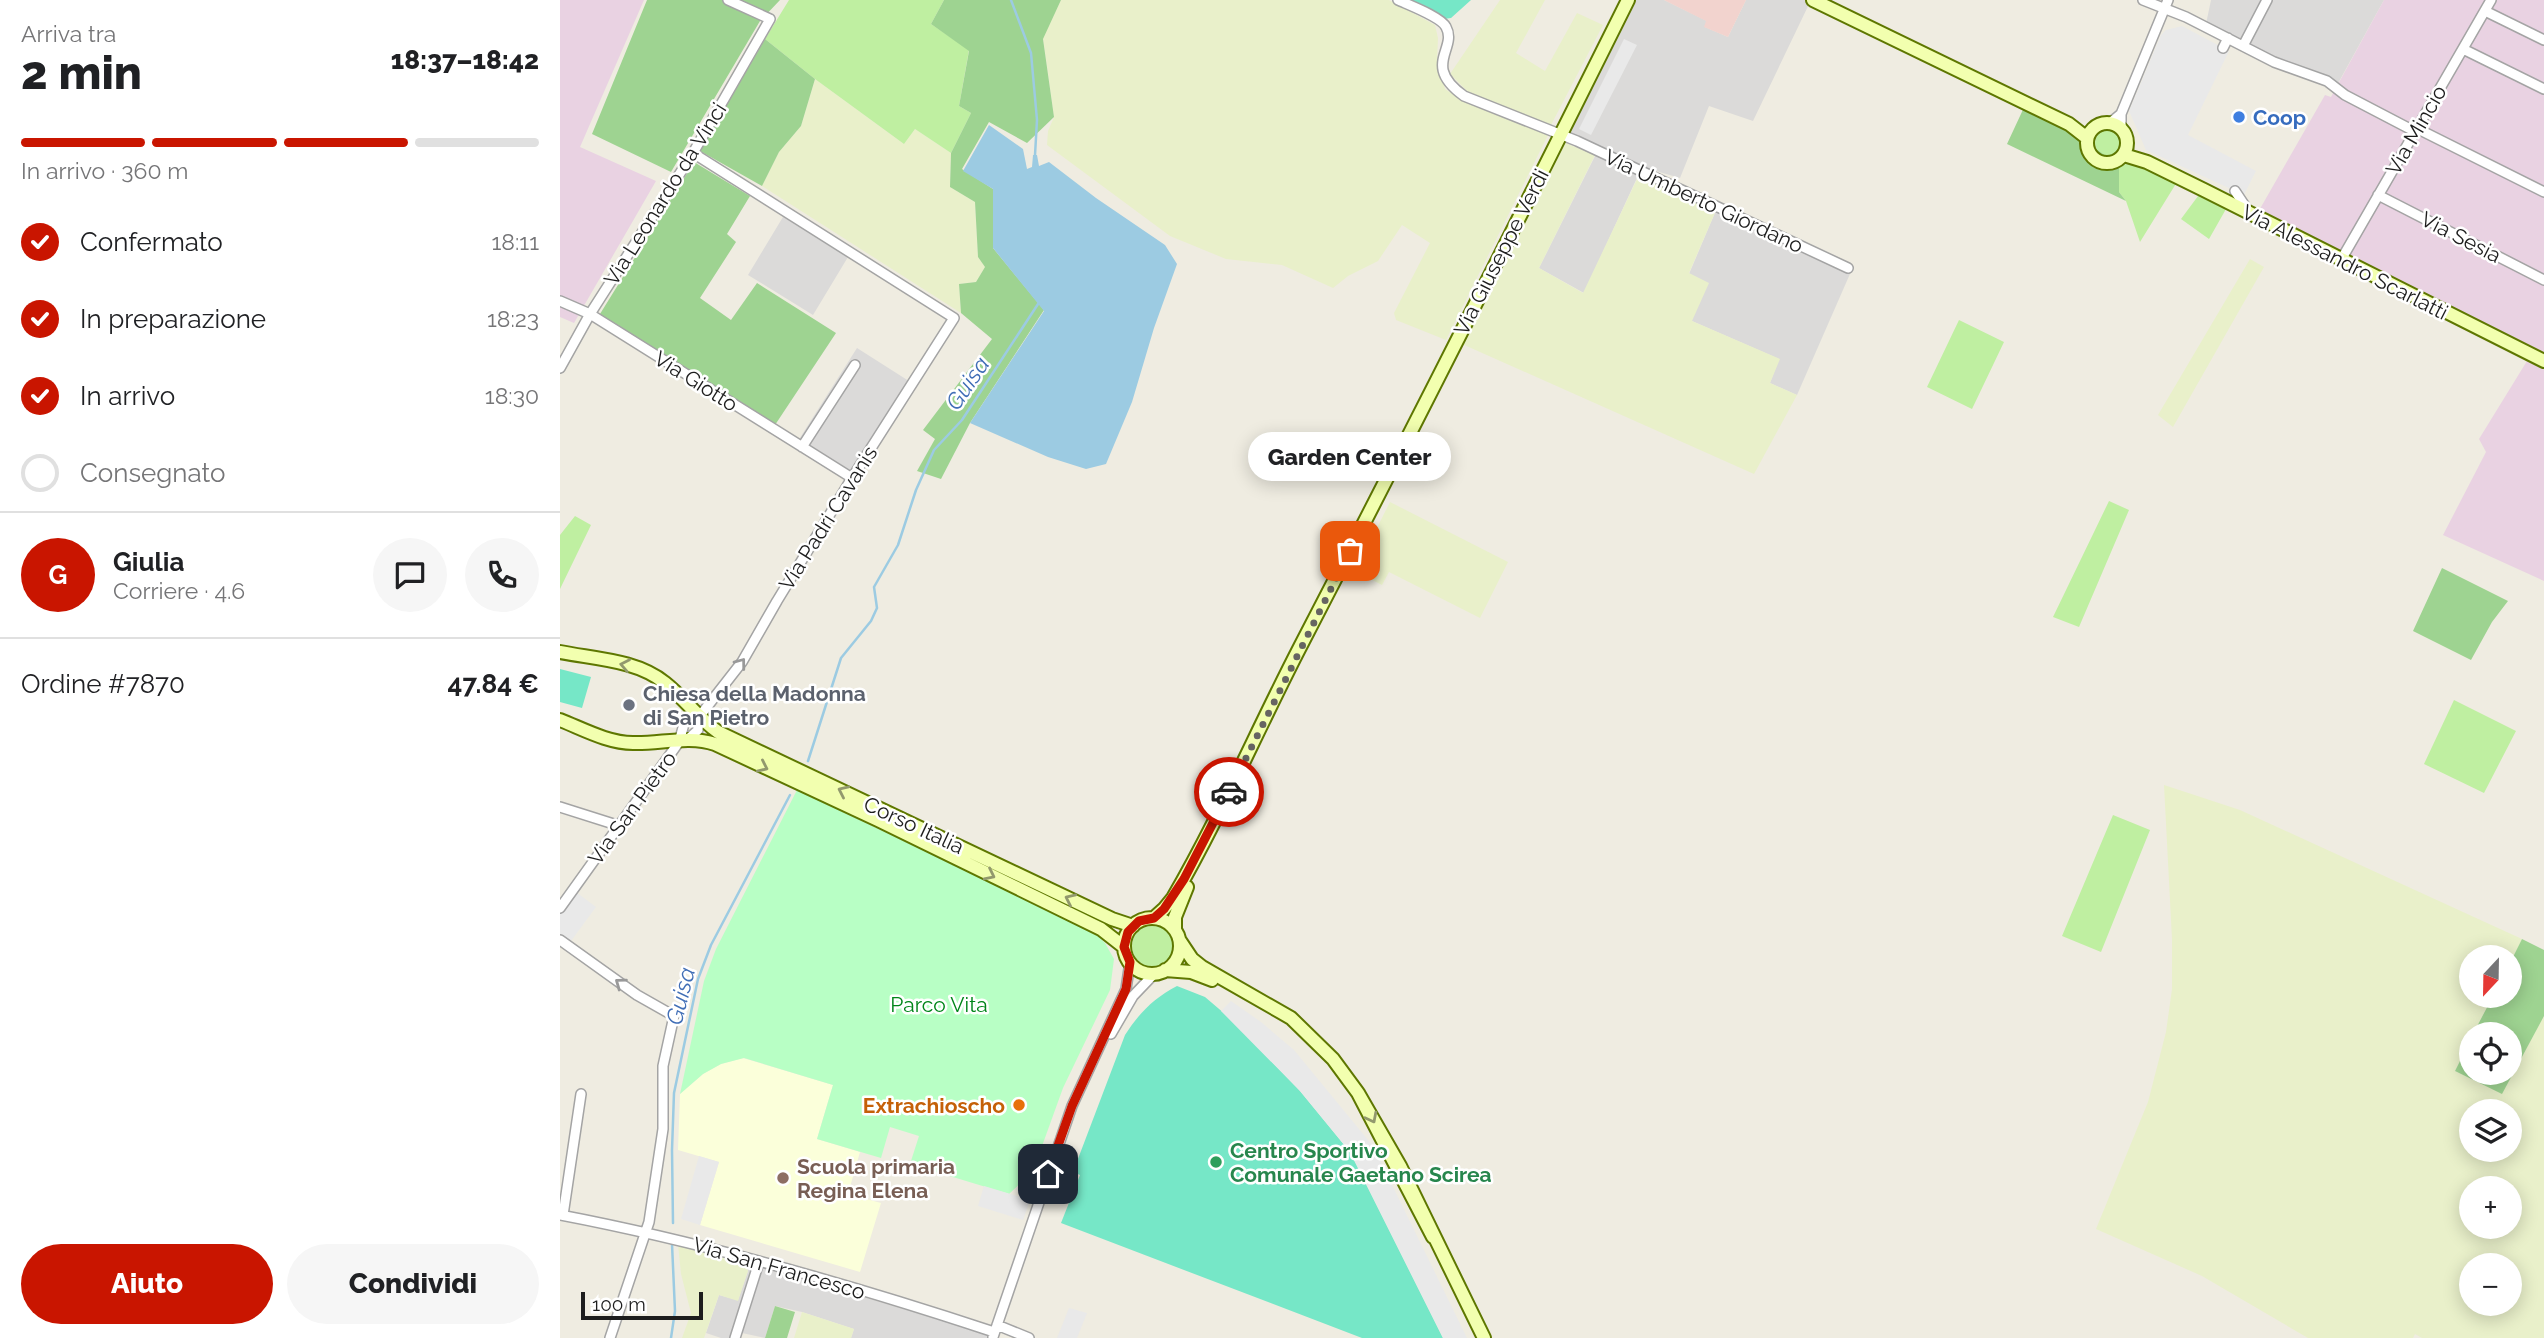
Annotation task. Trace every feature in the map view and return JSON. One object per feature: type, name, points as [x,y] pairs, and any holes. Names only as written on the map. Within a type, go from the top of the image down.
[{"type":"street","name":"Via Leonardo da Vinci","points":[[560,368],[590,314],[693,153],[770,19],[728,0]]},
{"type":"street","name":"Via Umberto Giordano","points":[[1398,0],[1441,21],[1448,29],[1448,41],[1442,57],[1443,70],[1451,87],[1464,96],[1577,141],[1848,268]]},
{"type":"street","name":"Via Giuseppe Verdi","points":[[1220,809],[1287,671],[1628,0]]},
{"type":"street","points":[[1813,0],[2090,134]]},
{"type":"street","points":[[2143,0],[2167,4],[2243,47],[2327,81],[2344,95],[2544,192]]},
{"type":"street","points":[[2243,47],[2267,0]]},
{"type":"street","name":"Via Mincio","points":[[2341,260],[2491,0]]},
{"type":"street","points":[[2115,125],[2139,80],[2167,4]]},
{"type":"street","points":[[2485,10],[2544,40]]},
{"type":"street","points":[[2223,48],[2228,38]]},
{"type":"street","points":[[2463,49],[2544,89]]},
{"type":"street","points":[[2104,123],[2115,125],[2125,133],[2126,150],[2111,163],[2101,163],[2090,153],[2090,134],[2104,123]]},
{"type":"street","name":"Via Alessandro Scarlatti","points":[[2126,150],[2544,361]]},
{"type":"street","name":"Via Padri Cavanis","points":[[693,153],[954,318],[852,478],[747,655],[699,717]]},
{"type":"street","points":[[2235,191],[2250,214]]},
{"type":"street","name":"Via Sesia","points":[[2378,195],[2544,280]]},
{"type":"street","name":"Via Giotto","points":[[560,301],[590,314],[852,478]]},
{"type":"street","points":[[802,447],[855,366]]},
{"type":"street","name":"Corso Italia","points":[[560,652],[643,669],[666,684],[718,732],[1112,919],[1133,926]]},
{"type":"street","points":[[560,720],[620,742],[689,741],[698,730],[699,717],[694,716],[684,724],[689,741]]},
{"type":"street","name":"Corso Italia","points":[[689,741],[878,820],[1088,923],[1111,935],[1124,947]]},
{"type":"street","name":"Via San Pietro","points":[[560,908],[620,826],[689,741]]},
{"type":"street","points":[[560,807],[620,826]]},
{"type":"street","points":[[1154,918],[1172,898],[1220,809]]},
{"type":"street","points":[[1072,1106],[1132,996],[1177,958],[1178,906],[1220,809]]},
{"type":"street","points":[[994,1332],[1072,1106],[1126,989],[1130,962],[1124,947],[1126,938],[1139,921],[1154,918],[1167,922],[1192,959],[1202,967],[1275,1007],[1306,1031],[1334,1059],[1359,1093],[1395,1158],[1484,1338]]},
{"type":"street","points":[[564,942],[637,995],[670,1012],[674,1018],[663,1066],[663,1129],[647,1232],[610,1338]]},
{"type":"street","points":[[1130,962],[1142,971],[1182,970],[1202,975],[1269,1008],[1306,1031]]},
{"type":"street","points":[[562,1215],[581,1094]]},
{"type":"street","name":"Via San Francesco","points":[[562,1215],[647,1232],[914,1306],[994,1332],[1029,1338]]},
{"type":"street","points":[[735,1338],[759,1262]]},
{"type":"shaded area","points":[[560,0],[644,0],[580,147],[656,181],[574,323],[560,317]]},
{"type":"shaded area","points":[[1061,0],[1389,0],[1435,25],[1438,38],[1437,61],[1445,89],[1461,99],[1548,135],[1446,340],[1396,320],[1394,313],[1430,243],[1402,225],[1378,261],[1348,276],[1333,288],[1282,265],[1226,259],[1170,236],[1047,145],[1048,131],[1054,117],[1043,38]]},
{"type":"shaded area","points":[[1500,0],[1545,0],[1516,53],[1545,71],[1577,13],[1603,25],[1550,127],[1467,91],[1450,74]]},
{"type":"shaded area","points":[[1631,0],[1664,0],[1707,21],[1705,27],[1728,37],[1746,0],[1811,0],[1753,121],[1709,106],[1680,178],[1642,167],[1584,293],[1539,268],[1599,148],[1565,133]]},
{"type":"shaded area","points":[[1664,0],[1746,0],[1728,37],[1704,27],[1706,21]]},
{"type":"shaded area","points":[[2211,0],[2384,0],[2336,87],[2206,24]]},
{"type":"shaded area","points":[[2384,0],[2544,0],[2544,581],[2443,535],[2486,452],[2479,439],[2535,348],[2257,214],[2325,95],[2331,97]]},
{"type":"shaded area","points":[[2182,26],[2229,51],[2188,135],[2256,171],[2244,195],[2146,150],[2129,111],[2161,35],[2166,30]]},
{"type":"shaded area","points":[[1624,39],[1637,45],[1591,135],[1579,129]]},
{"type":"shaded area","points":[[815,79],[904,144],[915,129],[951,153],[950,187],[975,202],[978,257],[985,267],[976,282],[959,284],[961,313],[762,186],[779,152],[801,126]]},
{"type":"shaded area","points":[[1563,142],[1595,155],[1539,268],[1583,293],[1638,177],[1717,208],[1689,273],[1709,283],[1692,321],[1780,359],[1770,383],[1797,395],[1754,474],[1462,344]]},
{"type":"shaded area","points":[[1717,208],[1853,267],[1797,395],[1770,383],[1779,359],[1692,321],[1689,274]]},
{"type":"shaded area","points":[[786,212],[851,252],[813,315],[748,275]]},
{"type":"shaded area","points":[[2250,259],[2264,267],[2173,427],[2158,415]]},
{"type":"shaded area","points":[[857,348],[912,383],[852,478],[796,444]]},
{"type":"shaded area","points":[[1390,502],[1508,562],[1480,618],[1389,572],[1382,585],[1355,571]]},
{"type":"shaded area","points":[[2164,785],[2240,810],[2522,939],[2519,945],[2459,945],[2459,1008],[2487,1008],[2479,1022],[2459,1022],[2459,1063],[2455,1071],[2459,1073],[2459,1085],[2485,1085],[2502,1093],[2506,1085],[2522,1085],[2522,1056],[2544,1016],[2544,1338],[2422,1338],[2415,1334],[2413,1338],[2308,1338],[2202,1276],[2096,1229],[2148,1102],[2166,1032],[2172,989]]},
{"type":"shaded area","points":[[576,892],[596,907],[571,941],[560,934],[560,914]]},
{"type":"shaded area","points":[[1231,1001],[1294,1050],[1373,1146],[1467,1338],[1443,1338],[1350,1152],[1300,1091],[1221,1011]]},
{"type":"shaded area","name":"Scuola primaria Regina Elena","points":[[743,1058],[833,1085],[817,1139],[860,1152],[848,1194],[881,1203],[860,1272],[700,1225],[719,1162],[678,1150],[680,1094],[703,1074],[721,1064]]},
{"type":"shaded area","points":[[699,1156],[719,1162],[700,1225],[681,1219]]},
{"type":"shaded area","points":[[984,1186],[1030,1200],[1023,1220],[978,1206]]},
{"type":"shaded area","points":[[678,1244],[744,1262],[748,1271],[738,1301],[719,1295],[704,1338],[682,1338],[691,1313],[681,1274]]},
{"type":"shaded area","points":[[744,1262],[989,1334],[988,1338],[851,1338],[854,1329],[775,1306],[765,1338],[742,1333],[740,1338],[721,1338],[706,1333],[719,1295],[738,1300],[748,1271]]},
{"type":"shaded area","points":[[1069,1308],[1087,1313],[1077,1338],[1057,1338]]},
{"type":"shaded area","points":[[802,1312],[854,1329],[851,1338],[794,1338]]},
{"type":"green space","points":[[647,0],[780,0],[760,21],[671,172],[592,134]]},
{"type":"green space","points":[[789,0],[944,0],[931,24],[969,50],[959,106],[971,113],[951,153],[915,129],[904,144],[765,39]]},
{"type":"green space","points":[[944,0],[1061,0],[1043,39],[1054,117],[1027,143],[989,122],[962,169],[993,189],[993,248],[1044,310],[970,423],[941,479],[917,471],[935,439],[923,430],[992,339],[961,313],[959,284],[976,282],[985,267],[978,257],[975,202],[950,187],[951,153],[971,113],[959,106],[969,51],[931,24]]},
{"type":"green space","points":[[1405,0],[1471,0],[1451,18],[1444,19]]},
{"type":"green space","points":[[765,39],[815,79],[801,126],[779,152],[762,186],[700,151]]},
{"type":"green space","points":[[2027,101],[2119,165],[2119,192],[2126,201],[2007,144]]},
{"type":"green space","points":[[2108,130],[2117,134],[2121,143],[2117,152],[2108,156],[2099,152],[2095,143],[2099,134]]},
{"type":"green space","points":[[694,162],[750,196],[727,234],[736,242],[700,298],[731,320],[757,283],[836,333],[775,425],[600,314]]},
{"type":"green space","points":[[2136,163],[2177,182],[2140,242],[2126,201],[2119,192],[2119,165]]},
{"type":"green space","points":[[2204,188],[2230,202],[2209,239],[2181,219]]},
{"type":"green space","points":[[1959,320],[2004,342],[1972,409],[1927,387]]},
{"type":"green space","points":[[2109,501],[2129,510],[2079,627],[2053,617]]},
{"type":"green space","points":[[575,516],[591,525],[560,589],[560,535]]},
{"type":"green space","points":[[2442,568],[2508,601],[2492,622],[2471,660],[2413,631]]},
{"type":"green space","points":[[560,669],[591,677],[582,708],[560,702]]},
{"type":"green space","points":[[2454,700],[2516,731],[2484,793],[2424,764]]},
{"type":"green space","name":"Parco Vita","points":[[797,790],[1093,931],[1105,943],[1114,959],[1110,990],[1063,1088],[1033,1171],[1009,1194],[910,1164],[919,1136],[890,1127],[881,1158],[817,1139],[833,1085],[744,1058],[721,1064],[703,1074],[680,1094],[704,981],[716,949]]},
{"type":"green space","points":[[2113,815],[2150,830],[2101,952],[2062,936]]},
{"type":"green space","points":[[1153,925],[1168,931],[1174,946],[1168,961],[1153,967],[1138,961],[1132,946],[1138,931]]},
{"type":"green space","points":[[2522,939],[2544,950],[2544,1016],[2522,1057],[2522,1022],[2479,1022],[2487,1008],[2522,1008],[2522,945],[2519,945]]},
{"type":"green space","name":"Centro Sportivo Comunale Gaetano Scirea","points":[[1177,986],[1205,997],[1232,1020],[1300,1091],[1350,1152],[1443,1338],[1362,1338],[1061,1223],[1080,1175],[1073,1172],[1125,1035],[1148,1007]]},
{"type":"green space","points":[[2484,1085],[2507,1085],[2502,1094]]},
{"type":"green space","points":[[775,1306],[795,1312],[787,1338],[765,1338]]},
{"type":"water","points":[[989,125],[1023,149],[1027,169],[1032,167],[1033,155],[1037,155],[1039,166],[1049,162],[1165,245],[1177,264],[1132,402],[1106,464],[1086,469],[1048,457],[970,423],[1044,311],[993,248],[993,189],[963,171]]},
{"type":"waterway","name":"Guisa","points":[[1011,0],[1031,53],[1037,120],[1035,155]]},
{"type":"waterway","name":"Guisa","points":[[808,761],[841,658],[871,621],[877,608],[874,587],[898,545],[916,490],[934,450],[962,420],[1040,301]]},
{"type":"waterway","name":"Guisa","points":[[673,1223],[674,1093],[698,979],[711,945],[790,795]]},
{"type":"waterway","name":"Guisa","points":[[671,1338],[675,1311],[672,1244]]},
{"type":"way so far","points":[[1229,792],[1287,671],[1350,551]]},
{"type":"place","name":"Coop","points":[[2239,117]]},
{"type":"place","name":"Garden Center","points":[[1350,551]]},
{"type":"place","name":"Chiesa della Madonna di San Pietro","points":[[629,705]]},
{"type":"place","name":"Extrachioscho","points":[[1019,1105]]},
{"type":"place","name":"Centro Sportivo Comunale Gaetano Scirea","points":[[1216,1162]]},
{"type":"place","name":"Scuola primaria Regina Elena","points":[[783,1178]]},
{"type":"route","points":[[1048,1174],[1072,1106],[1126,989],[1130,962],[1124,947],[1128,932],[1139,921],[1154,918],[1172,898],[1229,792]]}]
